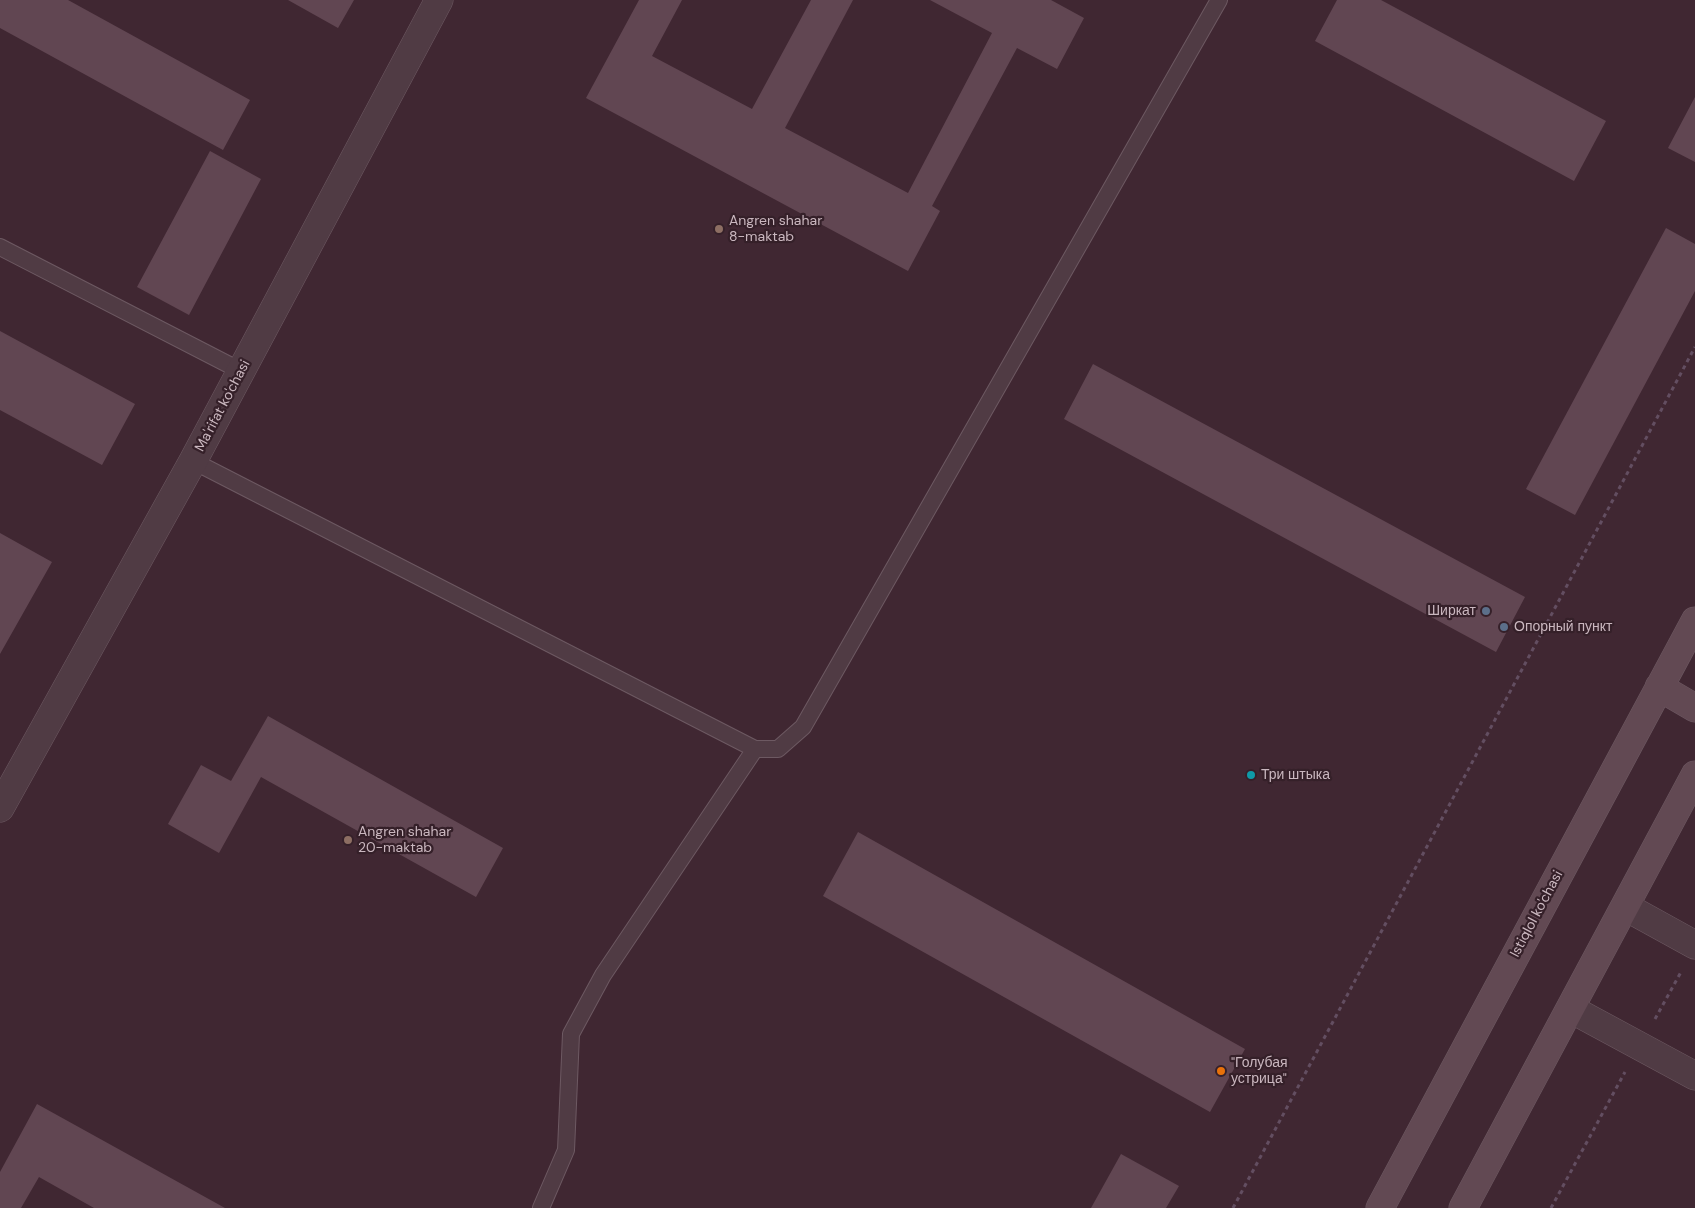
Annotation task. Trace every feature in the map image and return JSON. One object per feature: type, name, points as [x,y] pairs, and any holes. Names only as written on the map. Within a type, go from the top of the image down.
[{"type":"main road","name":"Istiqlol ko'chasi","points":[[1380,1208],[1695,620]]},
{"type":"main road","points":[[1659,687],[1695,708]]},
{"type":"main road","points":[[1463,1208],[1626,907],[1695,775]]},
{"type":"street","name":"Ma'rifat ko'chasi","points":[[0,808],[8,775],[193,461],[439,0]]},
{"type":"street","points":[[1626,907],[1690,954]]},
{"type":"street","points":[[1570,1009],[1695,1076]]},
{"type":"lane","points":[[193,461],[755,749],[778,749],[803,727],[1220,0]]},
{"type":"lane","points":[[0,247],[241,371]]},
{"type":"lane","points":[[541,1208],[566,1150],[571,1034],[603,975],[755,749]]},
{"type":"path","points":[[1232,1208],[1695,347]]},
{"type":"path","points":[[1551,1208],[1690,954]]},
{"type":"building","points":[[0,0],[68,0],[250,100],[223,150],[0,28]]},
{"type":"building","points":[[288,0],[354,0],[338,28]]},
{"type":"building","points":[[639,0],[682,0],[652,56],[752,109],[811,0],[853,0],[785,128],[908,193],[992,33],[930,0],[1051,0],[1084,18],[1057,69],[1017,48],[932,206],[940,211],[908,271],[586,98]]},
{"type":"building","points":[[1337,0],[1381,0],[1606,121],[1574,181],[1315,41]]},
{"type":"building","points":[[1695,97],[1695,162],[1668,148]]},
{"type":"building","points":[[210,151],[261,179],[189,315],[137,287]]},
{"type":"building","points":[[1666,228],[1695,244],[1695,291],[1575,515],[1526,489]]},
{"type":"building","points":[[0,331],[135,404],[102,465],[0,410]]},
{"type":"building","points":[[1093,364],[1525,597],[1496,652],[1064,419]]},
{"type":"building","points":[[0,533],[52,562],[0,654]]},
{"type":"building","points":[[268,716],[503,848],[476,897],[261,777],[219,853],[168,824],[201,765],[231,781]]},
{"type":"building","points":[[858,832],[1245,1049],[1210,1112],[823,896]]},
{"type":"building","points":[[37,1104],[225,1208],[94,1208],[39,1177],[21,1208],[0,1208],[0,1172]]},
{"type":"building","points":[[1121,1154],[1179,1186],[1166,1208],[1091,1208]]},
{"type":"place","name":"Angren shahar 8-maktab","points":[[719,229]]},
{"type":"place","name":"Ширкат","points":[[1486,611]]},
{"type":"place","name":"Опорный пункт","points":[[1504,627]]},
{"type":"place","name":"Три штыка","points":[[1251,775]]},
{"type":"place","name":"Angren shahar 20-maktab","points":[[348,840]]},
{"type":"place","name":"\"Голубая устрица\"","points":[[1221,1071]]}]
